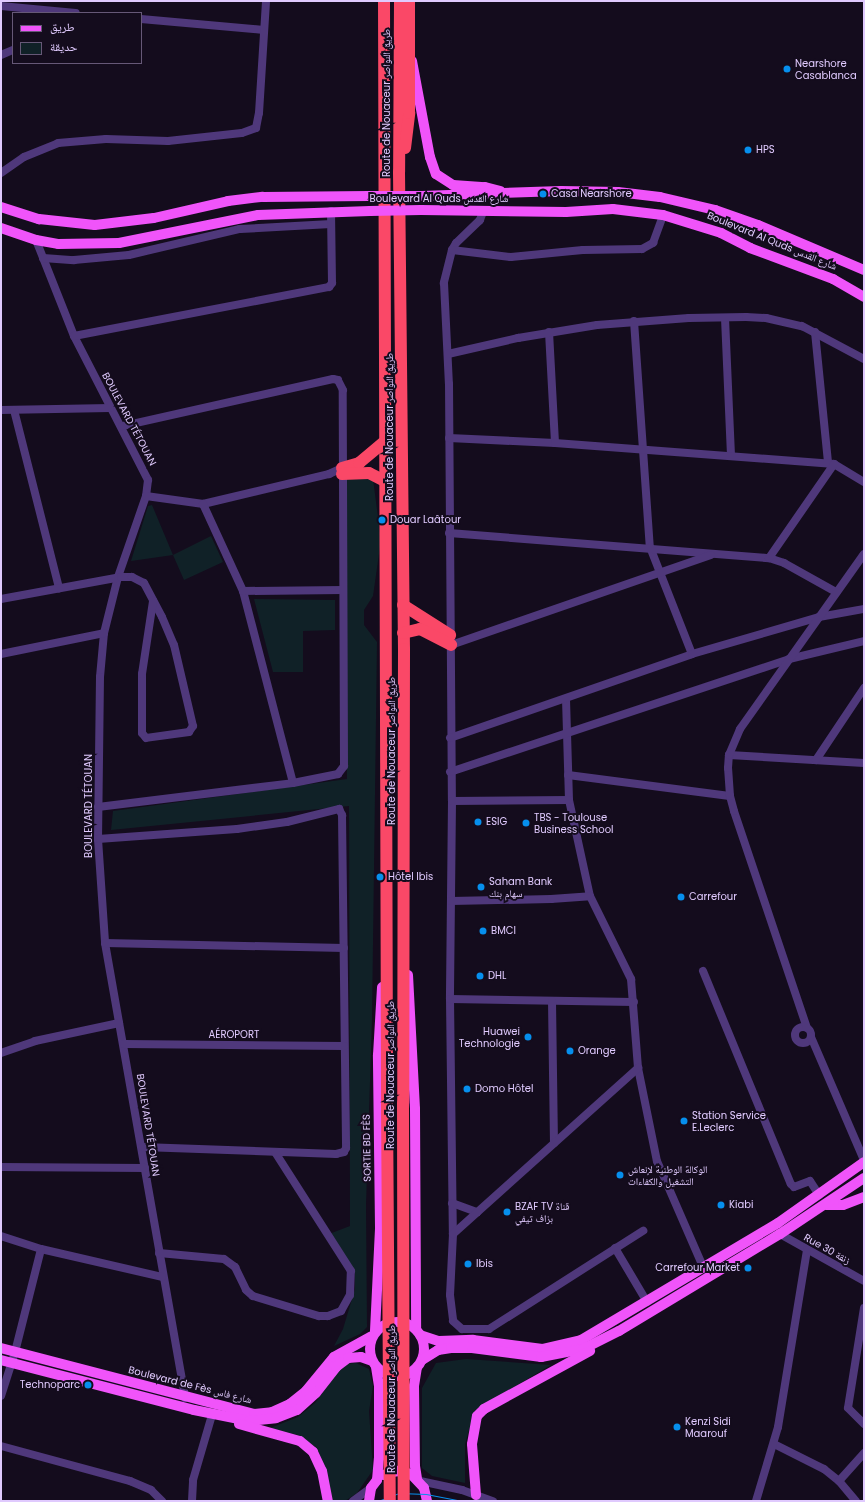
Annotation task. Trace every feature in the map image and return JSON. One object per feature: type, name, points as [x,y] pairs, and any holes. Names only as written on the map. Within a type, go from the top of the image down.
[{"type":"highway","name":"Route de Nouaceur طريق النواصر","points":[[384,1],[386,966],[390,1501]]},
{"type":"highway","name":"Route de Nouaceur طريق النواصر","points":[[400,1],[399,172],[403,605],[404,1501]]},
{"type":"highway","points":[[399,172],[408,126],[410,52],[409,1]]},
{"type":"highway","points":[[342,471],[359,462],[384,442]]},
{"type":"highway","points":[[342,471],[369,473],[385,481]]},
{"type":"highway","points":[[403,605],[454,641]]},
{"type":"highway","points":[[403,633],[420,629],[454,641]]},
{"type":"main road","points":[[410,52],[430,157],[436,174],[453,185],[485,187],[503,193]]},
{"type":"main road","name":"Boulevard Al Quds شارع القدس","points":[[1,207],[39,219],[95,225],[154,218],[228,201],[263,197],[422,196],[503,193],[618,192],[660,197],[715,210],[758,225],[864,270]]},
{"type":"main road","name":"Boulevard Al Quds شارع القدس","points":[[1,228],[36,240],[58,244],[119,243],[258,215],[331,211],[421,210],[484,212],[613,208],[663,215],[721,233],[750,248],[833,279],[864,297]]},
{"type":"main road","points":[[403,962],[409,983],[413,1046],[418,1332],[424,1347],[414,1386],[419,1480],[427,1501]]},
{"type":"main road","name":"SORTIE BD FÈS","points":[[374,1334],[380,1227],[378,1055],[380,1009],[386,966]]},
{"type":"main road","points":[[369,1501],[374,1484],[379,1425],[374,1364],[369,1346],[374,1334],[381,1326],[395,1321],[410,1325],[418,1332],[439,1341],[473,1340],[525,1348],[555,1348],[581,1340],[704,1269],[818,1195],[864,1161]]},
{"type":"main road","points":[[230,1419],[267,1420],[286,1415],[307,1403],[343,1361],[353,1357],[374,1364],[393,1376],[406,1374],[438,1350],[461,1348],[524,1356],[554,1356],[583,1349],[602,1340],[780,1234],[826,1205],[864,1178]]},
{"type":"main road","points":[[826,1205],[843,1205],[862,1200]]},
{"type":"main road","name":"Boulevard de Fès شارع فاس","points":[[1,1348],[245,1413],[272,1412],[298,1398],[334,1357],[374,1334]]},
{"type":"main road","points":[[476,1495],[472,1444],[477,1416],[484,1409],[590,1351],[602,1340]]},
{"type":"main road","points":[[1,1360],[230,1419],[253,1429],[283,1436],[306,1446],[318,1460],[328,1501]]},
{"type":"main road","points":[[374,1484],[389,1472],[397,1471],[419,1480]]},
{"type":"street","points":[[1,173],[24,157],[58,143],[91,139],[168,141],[251,131],[256,128],[260,113],[266,1]]},
{"type":"street","points":[[1,6],[65,12]]},
{"type":"street","points":[[142,19],[264,30]]},
{"type":"street","points":[[1,55],[12,50]]},
{"type":"street","points":[[74,336],[329,287],[332,284],[331,211]]},
{"type":"street","points":[[484,212],[480,220],[456,243],[452,250],[444,283],[448,354],[449,533],[454,641],[450,738],[452,801],[450,999],[453,1234],[451,1314],[457,1326],[468,1330],[489,1329],[643,1231]]},
{"type":"street","points":[[452,250],[511,257],[582,250],[642,249],[653,243],[663,215]]},
{"type":"street","points":[[43,258],[74,260],[129,255],[240,229],[331,224]]},
{"type":"street","name":"BOULEVARD TÉTOUAN","points":[[36,240],[74,336],[110,408],[122,426],[146,473],[148,480],[146,496],[118,577],[104,633],[100,677],[98,839],[105,943],[142,1147],[162,1277],[185,1398]]},
{"type":"street","points":[[725,318],[731,456]]},
{"type":"street","points":[[448,354],[549,332],[634,321],[766,318],[802,326],[864,359]]},
{"type":"street","points":[[634,321],[650,547],[692,654]]},
{"type":"street","points":[[549,332],[555,443]]},
{"type":"street","points":[[769,558],[831,463],[815,332]]},
{"type":"street","points":[[98,806],[210,795],[292,783],[338,774],[343,769],[343,390],[338,380],[332,379],[122,426]]},
{"type":"street","points":[[1,410],[110,408]]},
{"type":"street","points":[[14,410],[59,588]]},
{"type":"street","points":[[449,438],[555,443],[831,463],[864,482]]},
{"type":"street","points":[[146,496],[203,504],[342,471]]},
{"type":"street","points":[[203,504],[243,591],[292,783]]},
{"type":"street","points":[[449,533],[650,547],[712,554],[769,558],[784,563],[836,592]]},
{"type":"street","points":[[454,641],[712,554]]},
{"type":"street","points":[[864,554],[788,659],[740,729],[729,755],[730,796],[807,1028],[864,1161]]},
{"type":"street","points":[[1,599],[118,577],[132,578],[141,581],[153,601],[174,645],[193,728],[189,732],[146,738],[142,732],[142,674],[153,601]]},
{"type":"street","points":[[243,591],[343,590]]},
{"type":"street","points":[[450,738],[692,654],[819,617],[864,609]]},
{"type":"street","points":[[1,654],[104,633]]},
{"type":"street","points":[[450,772],[788,659],[864,641]]},
{"type":"street","points":[[816,760],[864,688]]},
{"type":"street","points":[[566,698],[569,800],[590,896],[631,979],[638,1068],[657,1162],[704,1269]]},
{"type":"street","points":[[729,755],[864,763]]},
{"type":"street","points":[[568,774],[730,796]]},
{"type":"street","points":[[452,801],[569,800]]},
{"type":"street","points":[[98,839],[237,829],[287,822],[339,809],[342,815],[346,1148],[344,1152],[275,1152],[142,1147]]},
{"type":"street","points":[[451,901],[551,899],[590,896]]},
{"type":"street","points":[[105,943],[344,948]]},
{"type":"street","points":[[703,971],[791,1184],[794,1187],[810,1181],[818,1195]]},
{"type":"street","points":[[450,999],[634,1002]]},
{"type":"street","points":[[552,1001],[554,1143]]},
{"type":"street","points":[[1,1053],[34,1041],[119,1023]]},
{"type":"street","points":[[807,1028],[797,1030],[796,1039],[803,1043],[811,1038]]},
{"type":"street","name":"AÉROPORT","points":[[124,1044],[344,1046]]},
{"type":"street","points":[[453,1234],[638,1068]]},
{"type":"street","points":[[158,1253],[224,1259],[235,1267],[246,1290],[253,1296],[319,1316],[328,1316],[341,1310],[350,1295],[351,1271],[275,1152]]},
{"type":"street","points":[[1,1167],[145,1168]]},
{"type":"street","points":[[452,1202],[478,1212]]},
{"type":"street","name":"Rue 30 زنقة","points":[[780,1234],[864,1281]]},
{"type":"street","points":[[1,1236],[41,1249],[162,1277]]},
{"type":"street","points":[[615,1248],[647,1302]]},
{"type":"street","points":[[1,1396],[15,1352],[41,1249]]},
{"type":"street","points":[[756,1501],[774,1444],[807,1250]]},
{"type":"street","points":[[864,1308],[861,1348],[848,1408],[864,1424]]},
{"type":"street","points":[[192,1501],[193,1480],[212,1415]]},
{"type":"street","points":[[774,1444],[810,1460],[839,1481],[856,1501]]},
{"type":"street","points":[[1,1446],[130,1481],[151,1490],[162,1501]]},
{"type":"street","points":[[839,1481],[864,1453]]},
{"type":"street","points":[[419,1480],[493,1501]]},
{"type":"street","points":[[353,1501],[374,1484]]},
{"type":"street","points":[[860,1501],[864,1498]]},
{"type":"green space","points":[[347,479],[373,479],[381,540],[373,596],[364,610],[364,625],[377,642],[372,1019],[366,1205],[367,1327],[360,1334],[334,1346],[343,1329],[355,1289],[355,1272],[329,1234],[350,1226],[349,806],[111,830],[113,811],[347,779]]},
{"type":"green space","points":[[152,505],[173,555],[131,561],[148,506]]},
{"type":"green space","points":[[211,536],[223,562],[184,580],[173,555]]},
{"type":"green space","points":[[254,599],[335,600],[335,630],[303,631],[303,672],[273,672]]},
{"type":"green space","points":[[466,1359],[551,1365],[475,1410],[465,1444],[465,1483],[432,1476],[422,1468],[422,1388],[436,1363]]},
{"type":"green space","points":[[356,1363],[369,1369],[373,1386],[369,1411],[373,1470],[357,1493],[345,1501],[331,1501],[325,1469],[316,1447],[298,1435],[270,1428],[298,1417],[315,1403],[344,1364]]},
{"type":"tram line","points":[[378,1501],[399,1493],[426,1494],[463,1501]]},
{"type":"place","name":"Nearshore Casablanca","points":[[787,69]]},
{"type":"place","name":"HPS","points":[[748,150]]},
{"type":"place","name":"Casa Nearshore","points":[[543,194]]},
{"type":"place","name":"Douar Laâtour","points":[[382,520]]},
{"type":"place","name":"ESIG","points":[[478,822]]},
{"type":"place","name":"TBS - Toulouse Business School","points":[[526,823]]},
{"type":"place","name":"Hôtel Ibis","points":[[380,877]]},
{"type":"place","name":"Saham Bank سهام بنك","points":[[481,887]]},
{"type":"place","name":"Carrefour","points":[[681,897]]},
{"type":"place","name":"BMCI","points":[[483,931]]},
{"type":"place","name":"DHL","points":[[480,976]]},
{"type":"place","name":"Huawei Technologie","points":[[528,1037]]},
{"type":"place","name":"Orange","points":[[570,1051]]},
{"type":"place","name":"Domo Hôtel","points":[[467,1089]]},
{"type":"place","name":"Station Service E.Leclerc","points":[[684,1121]]},
{"type":"place","name":"الوكالة الوطنية لإنعاش التشغيل والكفاءات","points":[[620,1175]]},
{"type":"place","name":"Kiabi","points":[[721,1205]]},
{"type":"place","name":"BZAF TV قناة بزاف تيفي","points":[[507,1212]]},
{"type":"place","name":"Ibis","points":[[468,1264]]},
{"type":"place","name":"Carrefour Market","points":[[748,1268]]},
{"type":"place","name":"Technoparc","points":[[88,1385]]},
{"type":"place","name":"Kenzi Sidi Maarouf","points":[[677,1427]]}]
